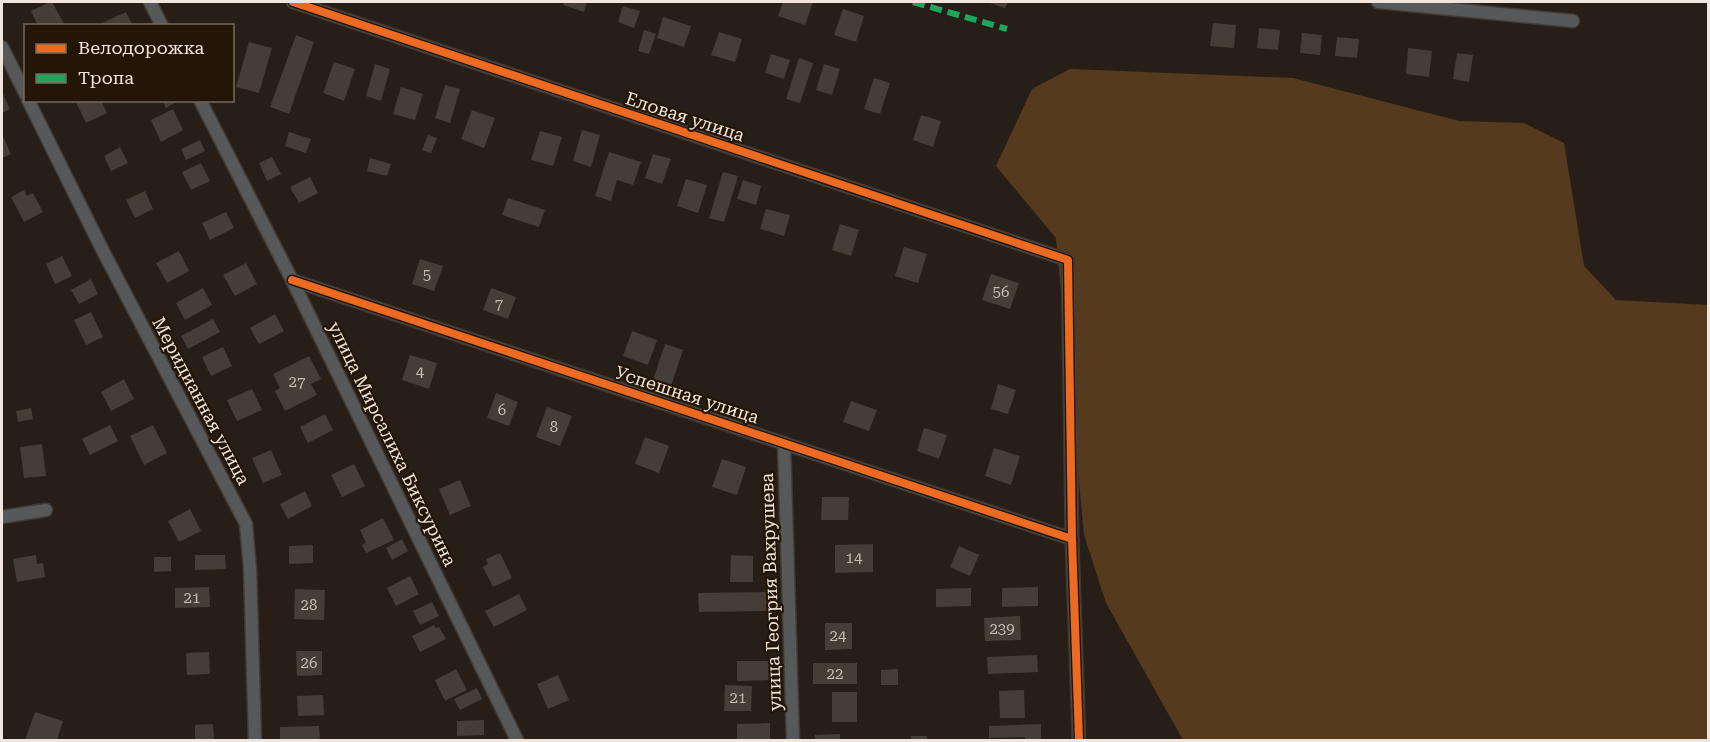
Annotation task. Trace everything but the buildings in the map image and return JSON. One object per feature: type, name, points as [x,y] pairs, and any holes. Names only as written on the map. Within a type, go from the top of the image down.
[{"type":"street","points":[[150,2],[161,24]]},
{"type":"street","name":"Еловая улица","points":[[293,2],[1068,260],[1072,539]]},
{"type":"street","points":[[1378,2],[1573,21]]},
{"type":"street","points":[[2,47],[24,91]]},
{"type":"street","name":"Меридианная улица","points":[[29,102],[104,253],[246,524],[250,569],[255,741]]},
{"type":"street","name":"улица Мирсалиха Биксурина","points":[[201,102],[292,280],[517,741]]},
{"type":"street","name":"Успешная улица","points":[[292,280],[1072,539]]},
{"type":"street","name":"улица Геогрия Вахрушева","points":[[784,443],[793,741]]},
{"type":"street","points":[[2,517],[46,510]]},
{"type":"street","points":[[1072,539],[1079,741]]},
{"type":"shaded area","points":[[1070,69],[1293,78],[1459,121],[1524,123],[1564,143],[1584,266],[1616,300],[1708,305],[1708,740],[1183,740],[1106,603],[1084,535],[1056,238],[996,166],[1032,89]]},
{"type":"marked path","points":[[913,2],[1007,29]]},
{"type":"cycle path","points":[[293,2],[1068,260],[1072,539],[1079,740]]},
{"type":"cycle path","points":[[292,280],[1072,539]]}]
